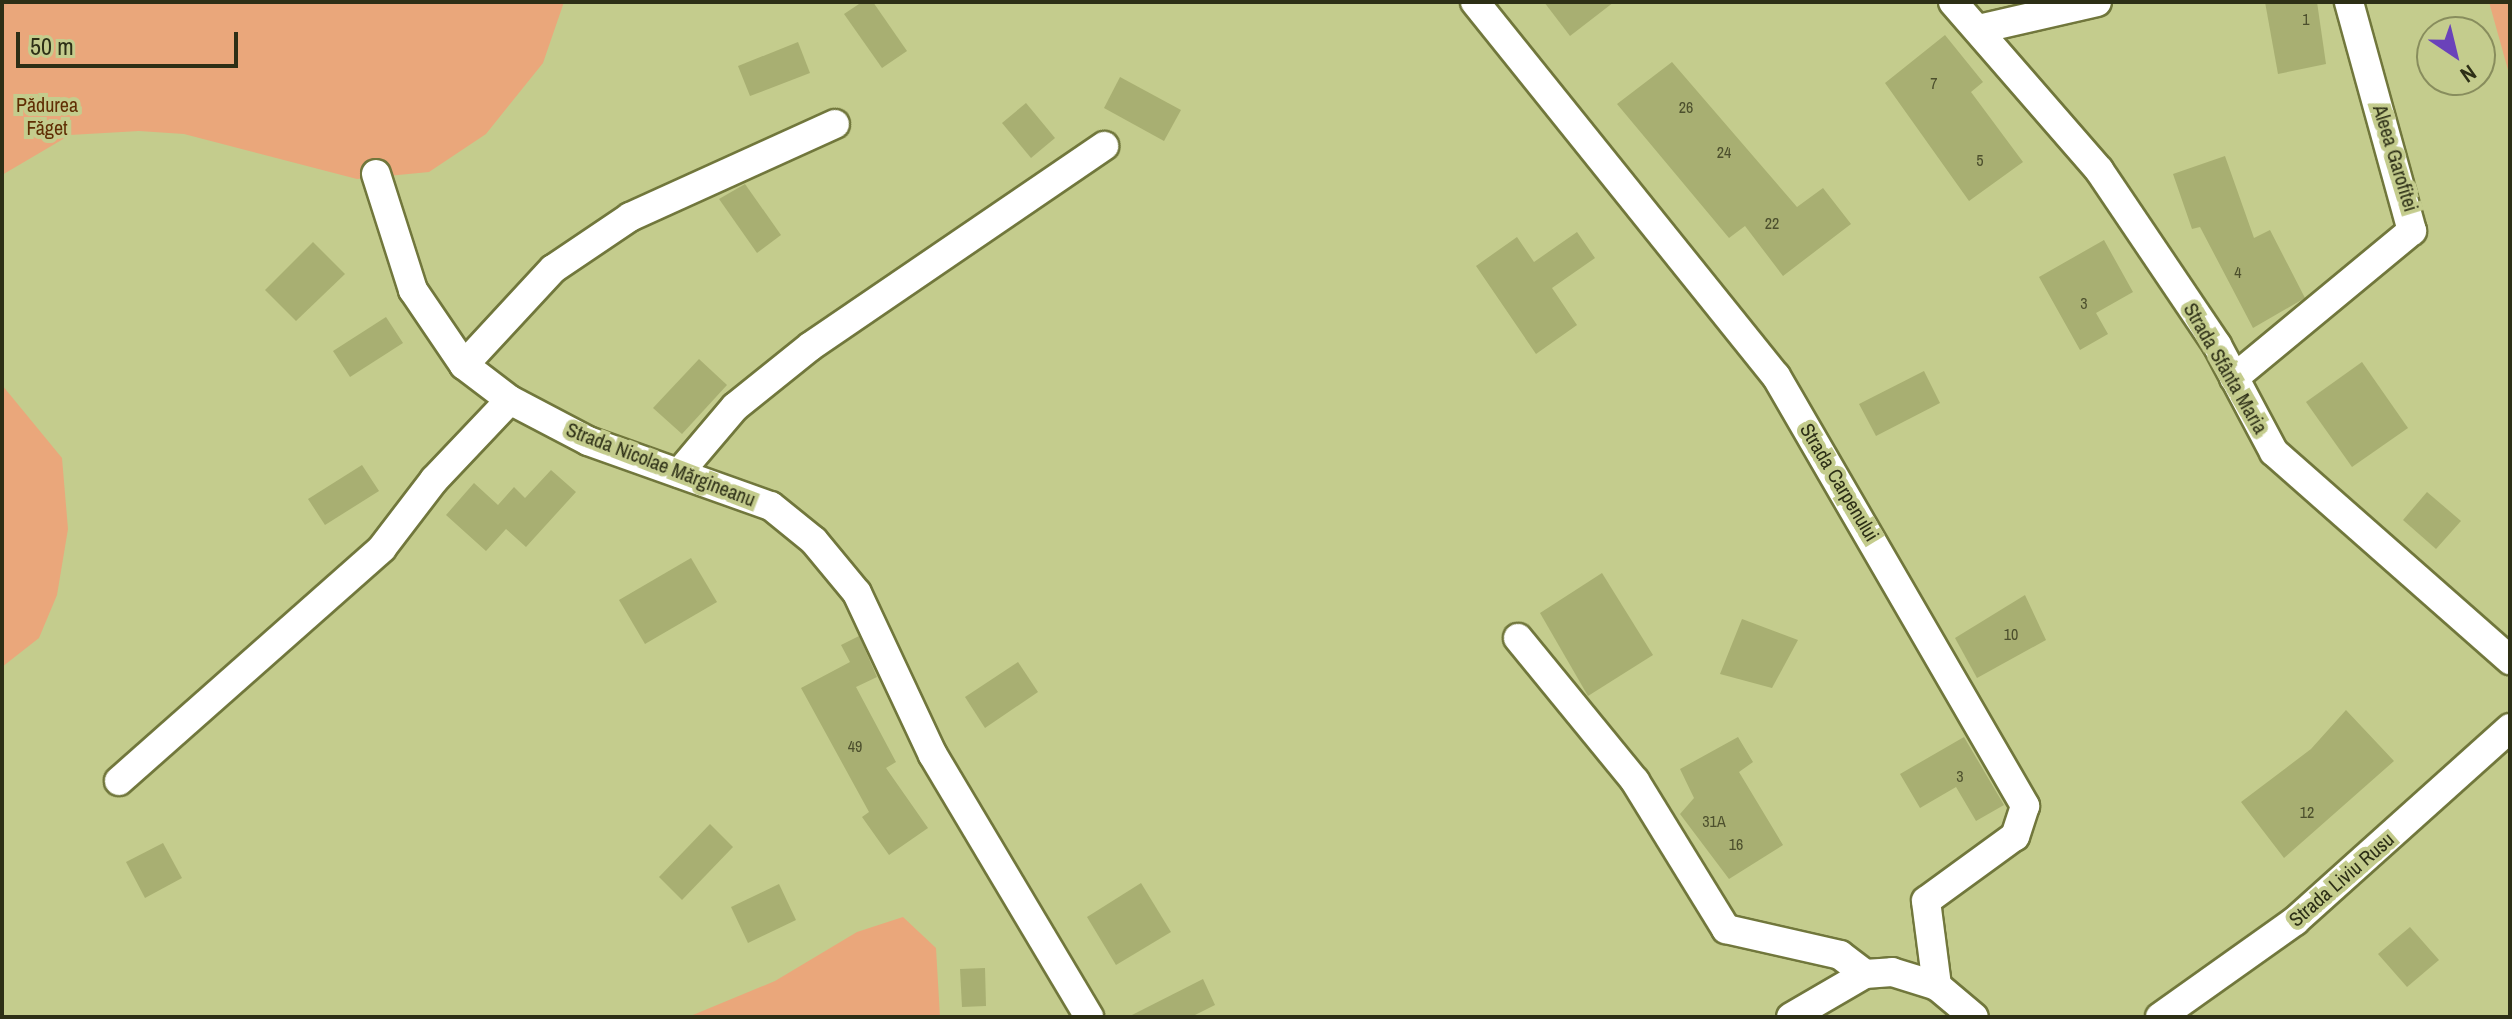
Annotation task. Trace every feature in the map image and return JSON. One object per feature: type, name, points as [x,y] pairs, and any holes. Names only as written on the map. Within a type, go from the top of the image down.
[{"type":"street","name":"Strada Carpenului","points":[[1475,2],[1776,376],[2025,806],[2015,836],[1926,901],[1937,986]]},
{"type":"street","name":"Strada Sfânta Maria","points":[[1953,2],[2099,170],[2234,378],[2274,452],[2510,660]]},
{"type":"street","points":[[1979,29],[2097,2]]},
{"type":"street","name":"Aleea Garofitei","points":[[2234,378],[2412,231],[2349,2]]},
{"type":"street","points":[[464,365],[553,269],[630,217],[835,124]]},
{"type":"street","points":[[679,473],[735,407],[811,346],[1104,146]]},
{"type":"street","name":"Strada Nicolae Mărgineanu","points":[[376,174],[413,290],[464,365],[510,400],[588,441],[771,506],[814,541],[857,593],[933,755],[1089,1017]]},
{"type":"street","points":[[119,781],[382,548],[434,480],[510,400]]},
{"type":"street","points":[[1518,638],[1635,781],[1726,929],[1840,955],[1865,974]]},
{"type":"street","name":"Strada Liviu Rusu","points":[[2160,1017],[2295,921],[2510,728]]},
{"type":"street","points":[[1791,1017],[1865,974],[1892,972],[1937,986],[1974,1017]]},
{"type":"green space","name":"Pădurea Făget","points":[[2,2],[564,2],[543,63],[486,134],[429,172],[357,179],[184,134],[139,131],[70,135],[2,175]]},
{"type":"green space","points":[[2489,2],[2510,2],[2510,77],[2496,27],[2496,16],[2493,16]]},
{"type":"green space","points":[[2,385],[62,458],[68,529],[57,595],[39,638],[2,667]]},
{"type":"green space","points":[[903,917],[936,948],[940,1017],[688,1017],[775,981],[857,932]]},
{"type":"building","points":[[862,2],[873,2],[907,51],[882,68],[844,14]]},
{"type":"building","points":[[1544,2],[1614,2],[1570,36]]},
{"type":"building","points":[[2265,2],[2317,2],[2326,64],[2278,74]]},
{"type":"building","points":[[1945,35],[1983,82],[1971,92],[2023,162],[1969,201],[1885,83]]},
{"type":"building","points":[[798,42],[810,73],[750,96],[738,66]]},
{"type":"building","points":[[1672,62],[1797,207],[1823,188],[1851,224],[1783,276],[1745,226],[1729,238],[1617,104]]},
{"type":"building","points":[[1120,77],[1181,110],[1164,141],[1104,108]]},
{"type":"building","points":[[1026,103],[1055,138],[1031,158],[1002,123]]},
{"type":"building","points":[[2225,156],[2254,238],[2270,230],[2305,298],[2253,328],[2200,227],[2192,229],[2173,174]]},
{"type":"building","points":[[745,184],[781,235],[757,253],[719,199]]},
{"type":"building","points":[[1577,232],[1595,258],[1552,288],[1577,325],[1536,354],[1476,266],[1517,237],[1534,262]]},
{"type":"building","points":[[2104,240],[2133,292],[2096,313],[2108,334],[2080,350],[2039,277]]},
{"type":"building","points":[[313,242],[345,274],[296,321],[265,290]]},
{"type":"building","points":[[386,317],[403,343],[350,377],[333,351]]},
{"type":"building","points":[[699,359],[727,385],[682,434],[653,408]]},
{"type":"building","points":[[2362,362],[2408,428],[2352,467],[2306,402]]},
{"type":"building","points":[[1924,371],[1940,403],[1876,436],[1859,404]]},
{"type":"building","points":[[362,465],[379,491],[325,525],[308,499]]},
{"type":"building","points":[[551,470],[576,492],[526,547],[506,529],[486,551],[446,515],[474,483],[498,505],[514,487],[525,498]]},
{"type":"building","points":[[2427,492],[2461,521],[2436,549],[2403,520]]},
{"type":"building","points":[[691,558],[717,602],[645,644],[619,600]]},
{"type":"building","points":[[1602,573],[1653,655],[1588,696],[1540,613]]},
{"type":"building","points":[[2025,595],[2046,640],[1977,678],[1955,638]]},
{"type":"building","points":[[1742,619],[1798,640],[1772,688],[1720,674]]},
{"type":"building","points":[[859,636],[877,677],[856,687],[896,762],[886,768],[928,828],[889,855],[862,817],[869,812],[801,688],[850,662],[841,645]]},
{"type":"building","points":[[1018,662],[1038,692],[985,728],[965,697]]},
{"type":"building","points":[[2346,710],[2394,761],[2284,858],[2241,802],[2311,749]]},
{"type":"building","points":[[1738,737],[1753,762],[1739,772],[1783,845],[1729,879],[1680,814],[1694,798],[1680,769]]},
{"type":"building","points":[[1964,737],[2004,805],[1976,821],[1956,787],[1920,808],[1900,774]]},
{"type":"building","points":[[710,824],[733,847],[682,900],[659,877]]},
{"type":"building","points":[[163,843],[182,878],[145,898],[126,862]]},
{"type":"building","points":[[1141,883],[1171,932],[1116,965],[1087,917]]},
{"type":"building","points":[[779,884],[796,920],[748,943],[731,907]]},
{"type":"building","points":[[2410,927],[2439,960],[2407,987],[2378,954]]},
{"type":"building","points":[[985,968],[986,1006],[962,1007],[960,969]]},
{"type":"building","points":[[1203,979],[1215,1005],[1191,1017],[1128,1017]]}]
